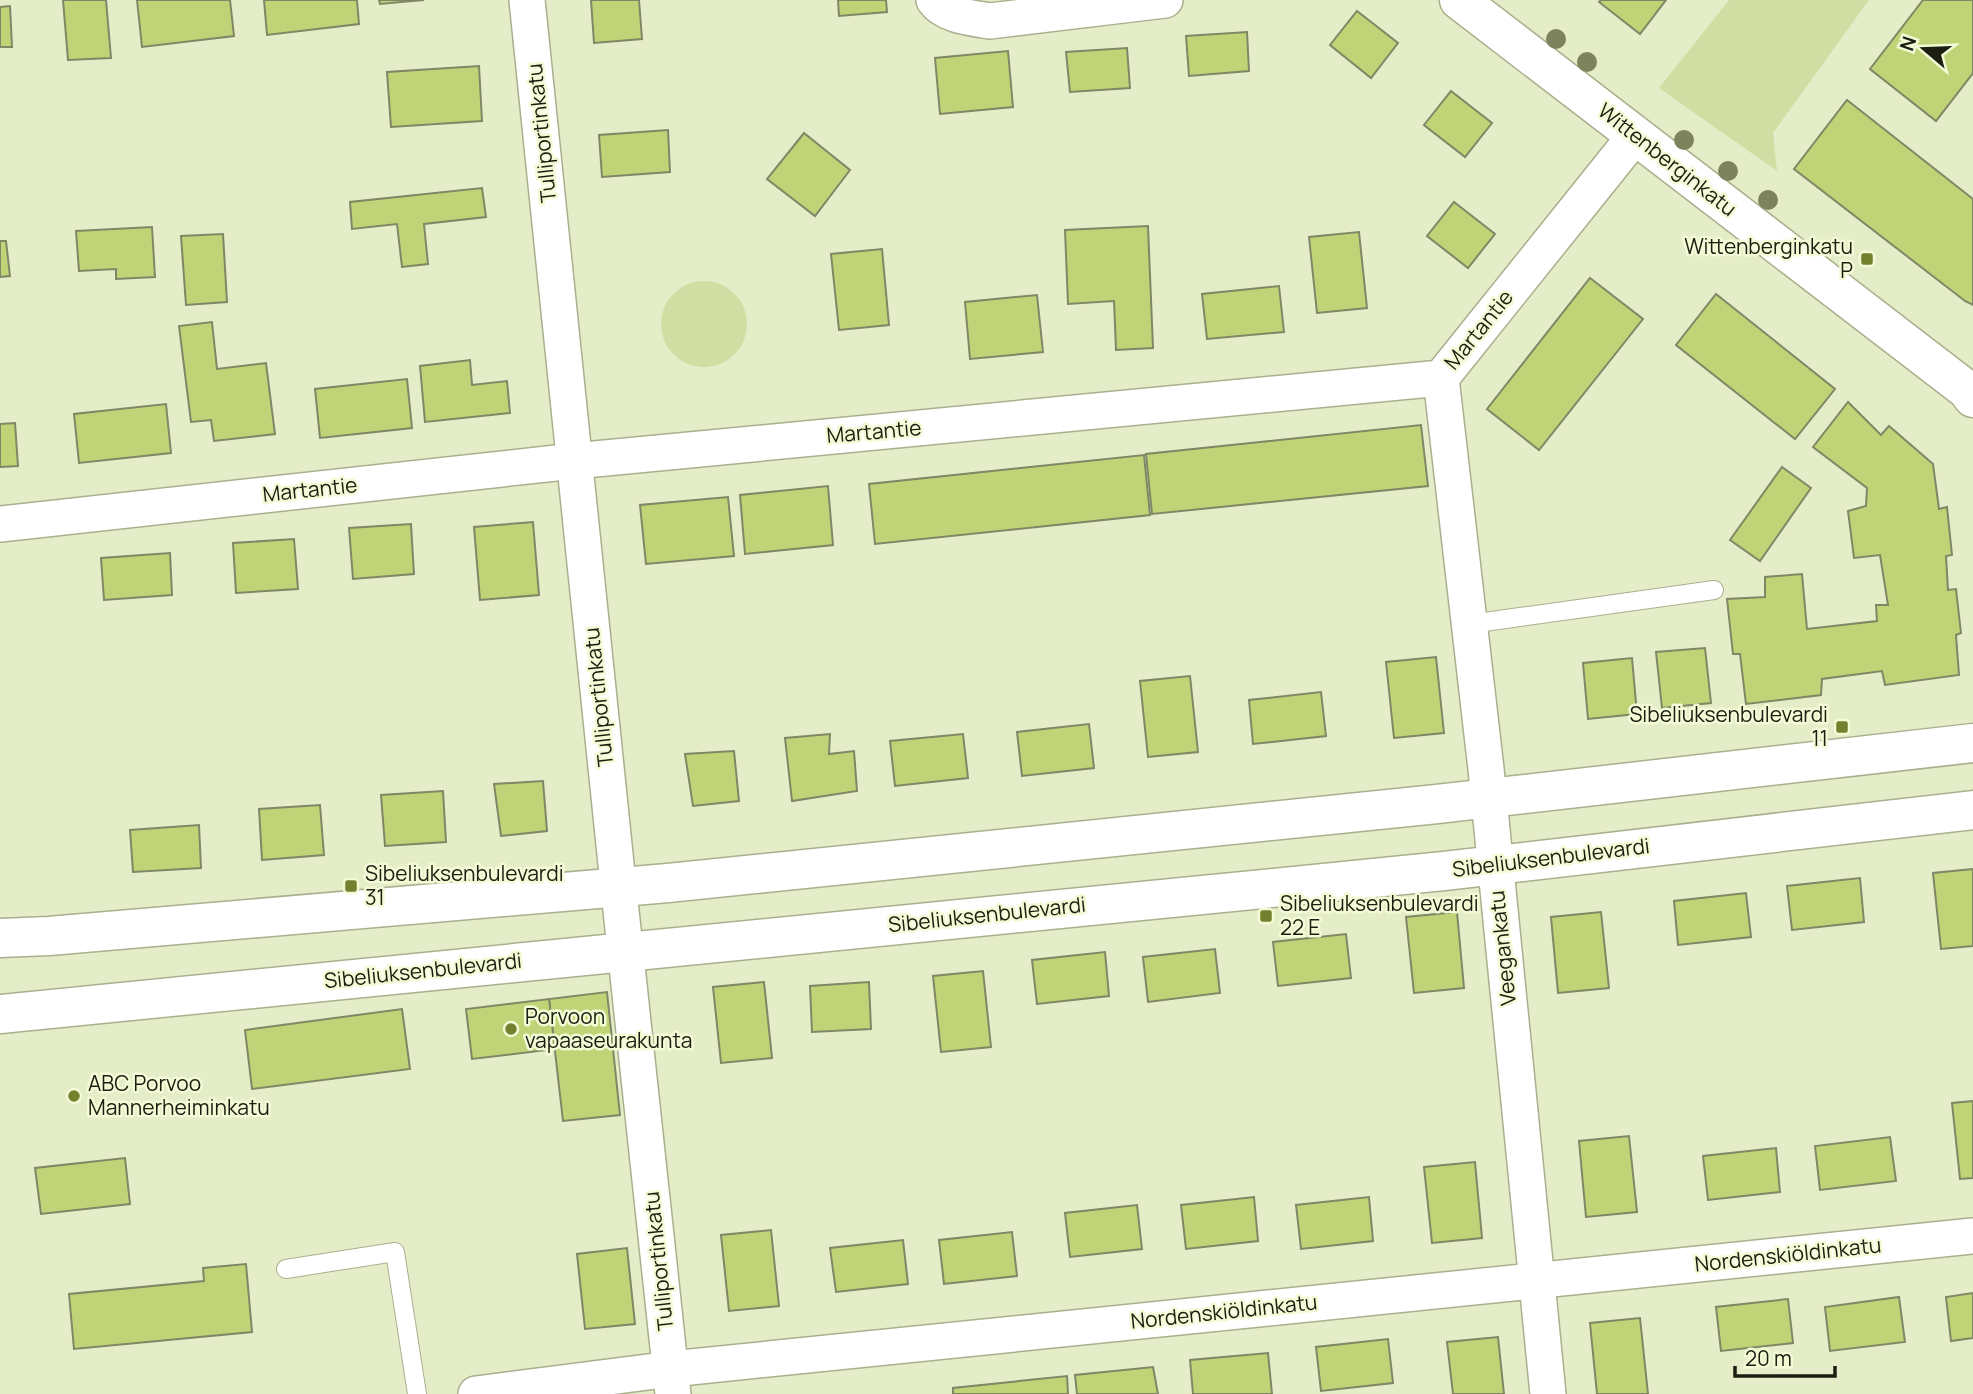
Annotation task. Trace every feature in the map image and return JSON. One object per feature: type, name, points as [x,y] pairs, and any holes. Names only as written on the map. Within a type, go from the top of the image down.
[{"type":"main road","name":"Wittenberginkatu","points":[[1459,0],[1968,390],[1973,398]]},
{"type":"main road","points":[[0,938],[618,888],[1488,799],[1973,743]]},
{"type":"main road","name":"Sibeliuksenbulevardi","points":[[0,1014],[1494,866],[1973,810]]},
{"type":"street","name":"Tulliportinkatu","points":[[527,0],[618,888],[672,1382]]},
{"type":"street","points":[[934,0],[936,4],[961,16],[990,21],[1165,0]]},
{"type":"street","name":"Martantie","points":[[0,524],[574,461],[1441,378],[1635,136]]},
{"type":"street","name":"Veegankatu","points":[[1441,378],[1470,624],[1548,1394]]},
{"type":"street","name":"Nordenskiöldinkatu","points":[[476,1394],[672,1382],[1536,1279],[1973,1236]]},
{"type":"lane","points":[[1470,624],[1714,590]]},
{"type":"lane","points":[[286,1269],[395,1252],[416,1394]]},
{"type":"green space","points":[[1729,0],[1869,0],[1773,133],[1777,171],[1659,88]]},
{"type":"green space","points":[[704,281],[728,288],[740,300],[747,324],[740,348],[728,360],[704,367],[680,360],[668,348],[661,324],[668,300],[680,288]]},
{"type":"building","points":[[63,0],[106,0],[111,58],[68,60]]},
{"type":"building","points":[[137,0],[230,0],[234,36],[142,47]]},
{"type":"building","points":[[264,0],[357,0],[359,24],[267,35]]},
{"type":"building","points":[[379,0],[424,0],[380,4]]},
{"type":"building","points":[[591,0],[639,0],[642,39],[594,43]]},
{"type":"building","points":[[838,0],[886,0],[887,12],[839,16]]},
{"type":"building","points":[[1666,0],[1640,34],[1599,2]]},
{"type":"building","points":[[1923,0],[1973,0],[1973,73],[1936,121],[1870,69]]},
{"type":"building","points":[[10,6],[12,47],[0,47],[0,7]]},
{"type":"building","points":[[1357,11],[1398,43],[1371,78],[1330,45]]},
{"type":"building","points":[[1247,32],[1249,71],[1189,76],[1186,36]]},
{"type":"building","points":[[1127,48],[1130,88],[1070,92],[1066,52]]},
{"type":"building","points":[[1008,51],[1013,107],[940,114],[935,58]]},
{"type":"building","points":[[479,66],[482,121],[391,127],[387,72]]},
{"type":"building","points":[[1451,91],[1492,123],[1465,157],[1424,125]]},
{"type":"building","points":[[1847,100],[1973,199],[1973,305],[1794,169]]},
{"type":"building","points":[[668,130],[670,172],[602,177],[599,135]]},
{"type":"building","points":[[804,133],[850,170],[815,216],[767,179]]},
{"type":"building","points":[[482,188],[486,217],[424,224],[428,264],[402,267],[397,224],[352,229],[350,202]]},
{"type":"building","points":[[1454,202],[1495,234],[1468,268],[1427,236]]},
{"type":"building","points":[[1148,226],[1153,348],[1116,350],[1114,301],[1068,304],[1065,230]]},
{"type":"building","points":[[152,227],[155,277],[116,279],[116,269],[79,271],[76,231]]},
{"type":"building","points":[[1359,232],[1367,308],[1317,313],[1309,237]]},
{"type":"building","points":[[223,234],[227,302],[186,305],[181,236]]},
{"type":"building","points":[[0,241],[6,241],[10,276],[0,277]]},
{"type":"building","points":[[882,249],[889,325],[839,330],[831,254]]},
{"type":"building","points":[[1590,278],[1643,319],[1539,450],[1487,409]]},
{"type":"building","points":[[1279,286],[1284,332],[1207,339],[1202,294]]},
{"type":"building","points":[[1716,294],[1835,389],[1795,439],[1676,345]]},
{"type":"building","points":[[1037,295],[1043,352],[970,359],[965,302]]},
{"type":"building","points":[[212,322],[217,369],[266,363],[275,434],[214,441],[211,420],[191,422],[179,326]]},
{"type":"building","points":[[470,360],[472,385],[507,381],[510,413],[425,422],[420,366]]},
{"type":"building","points":[[407,379],[412,428],[320,438],[315,389]]},
{"type":"building","points":[[1848,402],[1881,435],[1889,426],[1933,464],[1939,509],[1947,507],[1952,555],[1946,556],[1948,590],[1956,589],[1961,633],[1956,635],[1959,675],[1885,685],[1882,671],[1822,679],[1821,695],[1746,704],[1740,654],[1733,654],[1727,599],[1765,597],[1765,577],[1802,574],[1807,629],[1877,621],[1876,605],[1888,605],[1880,555],[1854,558],[1848,511],[1866,506],[1867,488],[1813,447]]},
{"type":"building","points":[[166,404],[171,453],[79,463],[74,414]]},
{"type":"building","points":[[15,423],[18,466],[0,467],[0,424]]},
{"type":"building","points":[[1421,425],[1428,486],[1152,514],[1146,454]]},
{"type":"building","points":[[1144,455],[1150,515],[875,544],[869,484]]},
{"type":"building","points":[[1782,467],[1811,488],[1760,561],[1730,540]]},
{"type":"building","points":[[828,486],[833,545],[745,554],[740,495]]},
{"type":"building","points":[[728,497],[734,556],[646,564],[640,505]]},
{"type":"building","points":[[533,522],[539,595],[480,600],[474,527]]},
{"type":"building","points":[[411,524],[414,574],[353,579],[349,528]]},
{"type":"building","points":[[294,539],[298,589],[236,593],[233,543]]},
{"type":"building","points":[[170,553],[172,595],[104,600],[101,558]]},
{"type":"building","points":[[1705,648],[1711,703],[1662,708],[1656,652]]},
{"type":"building","points":[[1436,657],[1444,733],[1394,738],[1386,662]]},
{"type":"building","points":[[1632,658],[1637,714],[1588,719],[1583,663]]},
{"type":"building","points":[[1190,676],[1198,752],[1148,757],[1140,681]]},
{"type":"building","points":[[1321,692],[1326,736],[1253,744],[1249,700]]},
{"type":"building","points":[[1089,724],[1094,768],[1022,776],[1017,732]]},
{"type":"building","points":[[830,734],[829,754],[854,751],[857,791],[792,801],[785,738]]},
{"type":"building","points":[[963,734],[968,778],[895,786],[890,741]]},
{"type":"building","points":[[734,751],[739,801],[693,806],[685,754]]},
{"type":"building","points":[[543,781],[547,831],[501,836],[494,784]]},
{"type":"building","points":[[443,791],[446,842],[385,846],[381,795]]},
{"type":"building","points":[[320,805],[324,855],[262,860],[259,809]]},
{"type":"building","points":[[199,825],[201,868],[133,872],[130,830]]},
{"type":"building","points":[[1973,869],[1973,946],[1941,949],[1933,873]]},
{"type":"building","points":[[1860,878],[1864,922],[1792,930],[1787,886]]},
{"type":"building","points":[[1746,893],[1751,937],[1678,945],[1674,901]]},
{"type":"building","points":[[1457,912],[1464,988],[1414,993],[1406,917]]},
{"type":"building","points":[[1601,912],[1609,988],[1558,993],[1551,917]]},
{"type":"building","points":[[1346,934],[1351,978],[1278,986],[1273,942]]},
{"type":"building","points":[[1215,949],[1220,993],[1148,1002],[1143,957]]},
{"type":"building","points":[[1105,952],[1109,996],[1037,1004],[1032,960]]},
{"type":"building","points":[[983,971],[991,1047],[941,1052],[933,976]]},
{"type":"building","points":[[764,982],[772,1058],[721,1063],[713,987]]},
{"type":"building","points":[[869,982],[871,1029],[812,1032],[810,986]]},
{"type":"building","points":[[607,992],[620,1115],[563,1121],[549,999]]},
{"type":"building","name":"Porvoon vapaaseurakunta","points":[[549,999],[555,1049],[472,1059],[466,1009]]},
{"type":"building","points":[[402,1009],[410,1069],[252,1089],[245,1030]]},
{"type":"building","points":[[1973,1101],[1973,1178],[1960,1179],[1952,1103]]},
{"type":"building","points":[[1629,1136],[1637,1212],[1586,1217],[1579,1141]]},
{"type":"building","points":[[1890,1137],[1896,1181],[1820,1190],[1815,1146]]},
{"type":"building","points":[[1776,1148],[1780,1192],[1708,1200],[1703,1156]]},
{"type":"building","points":[[125,1158],[130,1204],[41,1214],[35,1168]]},
{"type":"building","points":[[1475,1162],[1482,1238],[1432,1243],[1424,1167]]},
{"type":"building","points":[[1254,1197],[1258,1241],[1186,1249],[1181,1205]]},
{"type":"building","points":[[1369,1197],[1373,1241],[1301,1249],[1296,1205]]},
{"type":"building","points":[[1137,1205],[1142,1249],[1070,1257],[1065,1213]]},
{"type":"building","points":[[771,1230],[779,1306],[729,1311],[721,1235]]},
{"type":"building","points":[[1012,1232],[1017,1276],[944,1284],[939,1240]]},
{"type":"building","points":[[903,1240],[908,1284],[836,1292],[830,1248]]},
{"type":"building","points":[[627,1248],[635,1324],[585,1329],[577,1254]]},
{"type":"building","points":[[246,1264],[252,1332],[74,1349],[69,1294],[204,1281],[203,1268]]},
{"type":"building","points":[[1973,1293],[1973,1338],[1951,1341],[1946,1297]]},
{"type":"building","points":[[1899,1297],[1905,1342],[1830,1351],[1825,1307]]},
{"type":"building","points":[[1788,1299],[1793,1343],[1721,1351],[1716,1307]]},
{"type":"building","points":[[1640,1318],[1648,1394],[1597,1394],[1590,1323]]},
{"type":"building","points":[[1498,1337],[1504,1394],[1453,1394],[1447,1342]]},
{"type":"building","points":[[1388,1339],[1393,1383],[1321,1391],[1316,1347]]},
{"type":"building","points":[[1268,1353],[1272,1394],[1193,1394],[1190,1360]]},
{"type":"building","points":[[1153,1367],[1158,1394],[1077,1394],[1075,1375]]},
{"type":"building","points":[[1067,1376],[1068,1394],[953,1394],[953,1388]]},
{"type":"place","name":"Wittenberginkatu P","points":[[1867,259]]},
{"type":"place","name":"Sibeliuksenbulevardi 11","points":[[1842,727]]},
{"type":"place","name":"Sibeliuksenbulevardi 31","points":[[351,886]]},
{"type":"place","name":"Sibeliuksenbulevardi 22 E","points":[[1266,916]]},
{"type":"place","name":"Porvoon vapaaseurakunta","points":[[511,1029]]},
{"type":"place","name":"ABC Porvoo Mannerheiminkatu","points":[[74,1096]]}]
